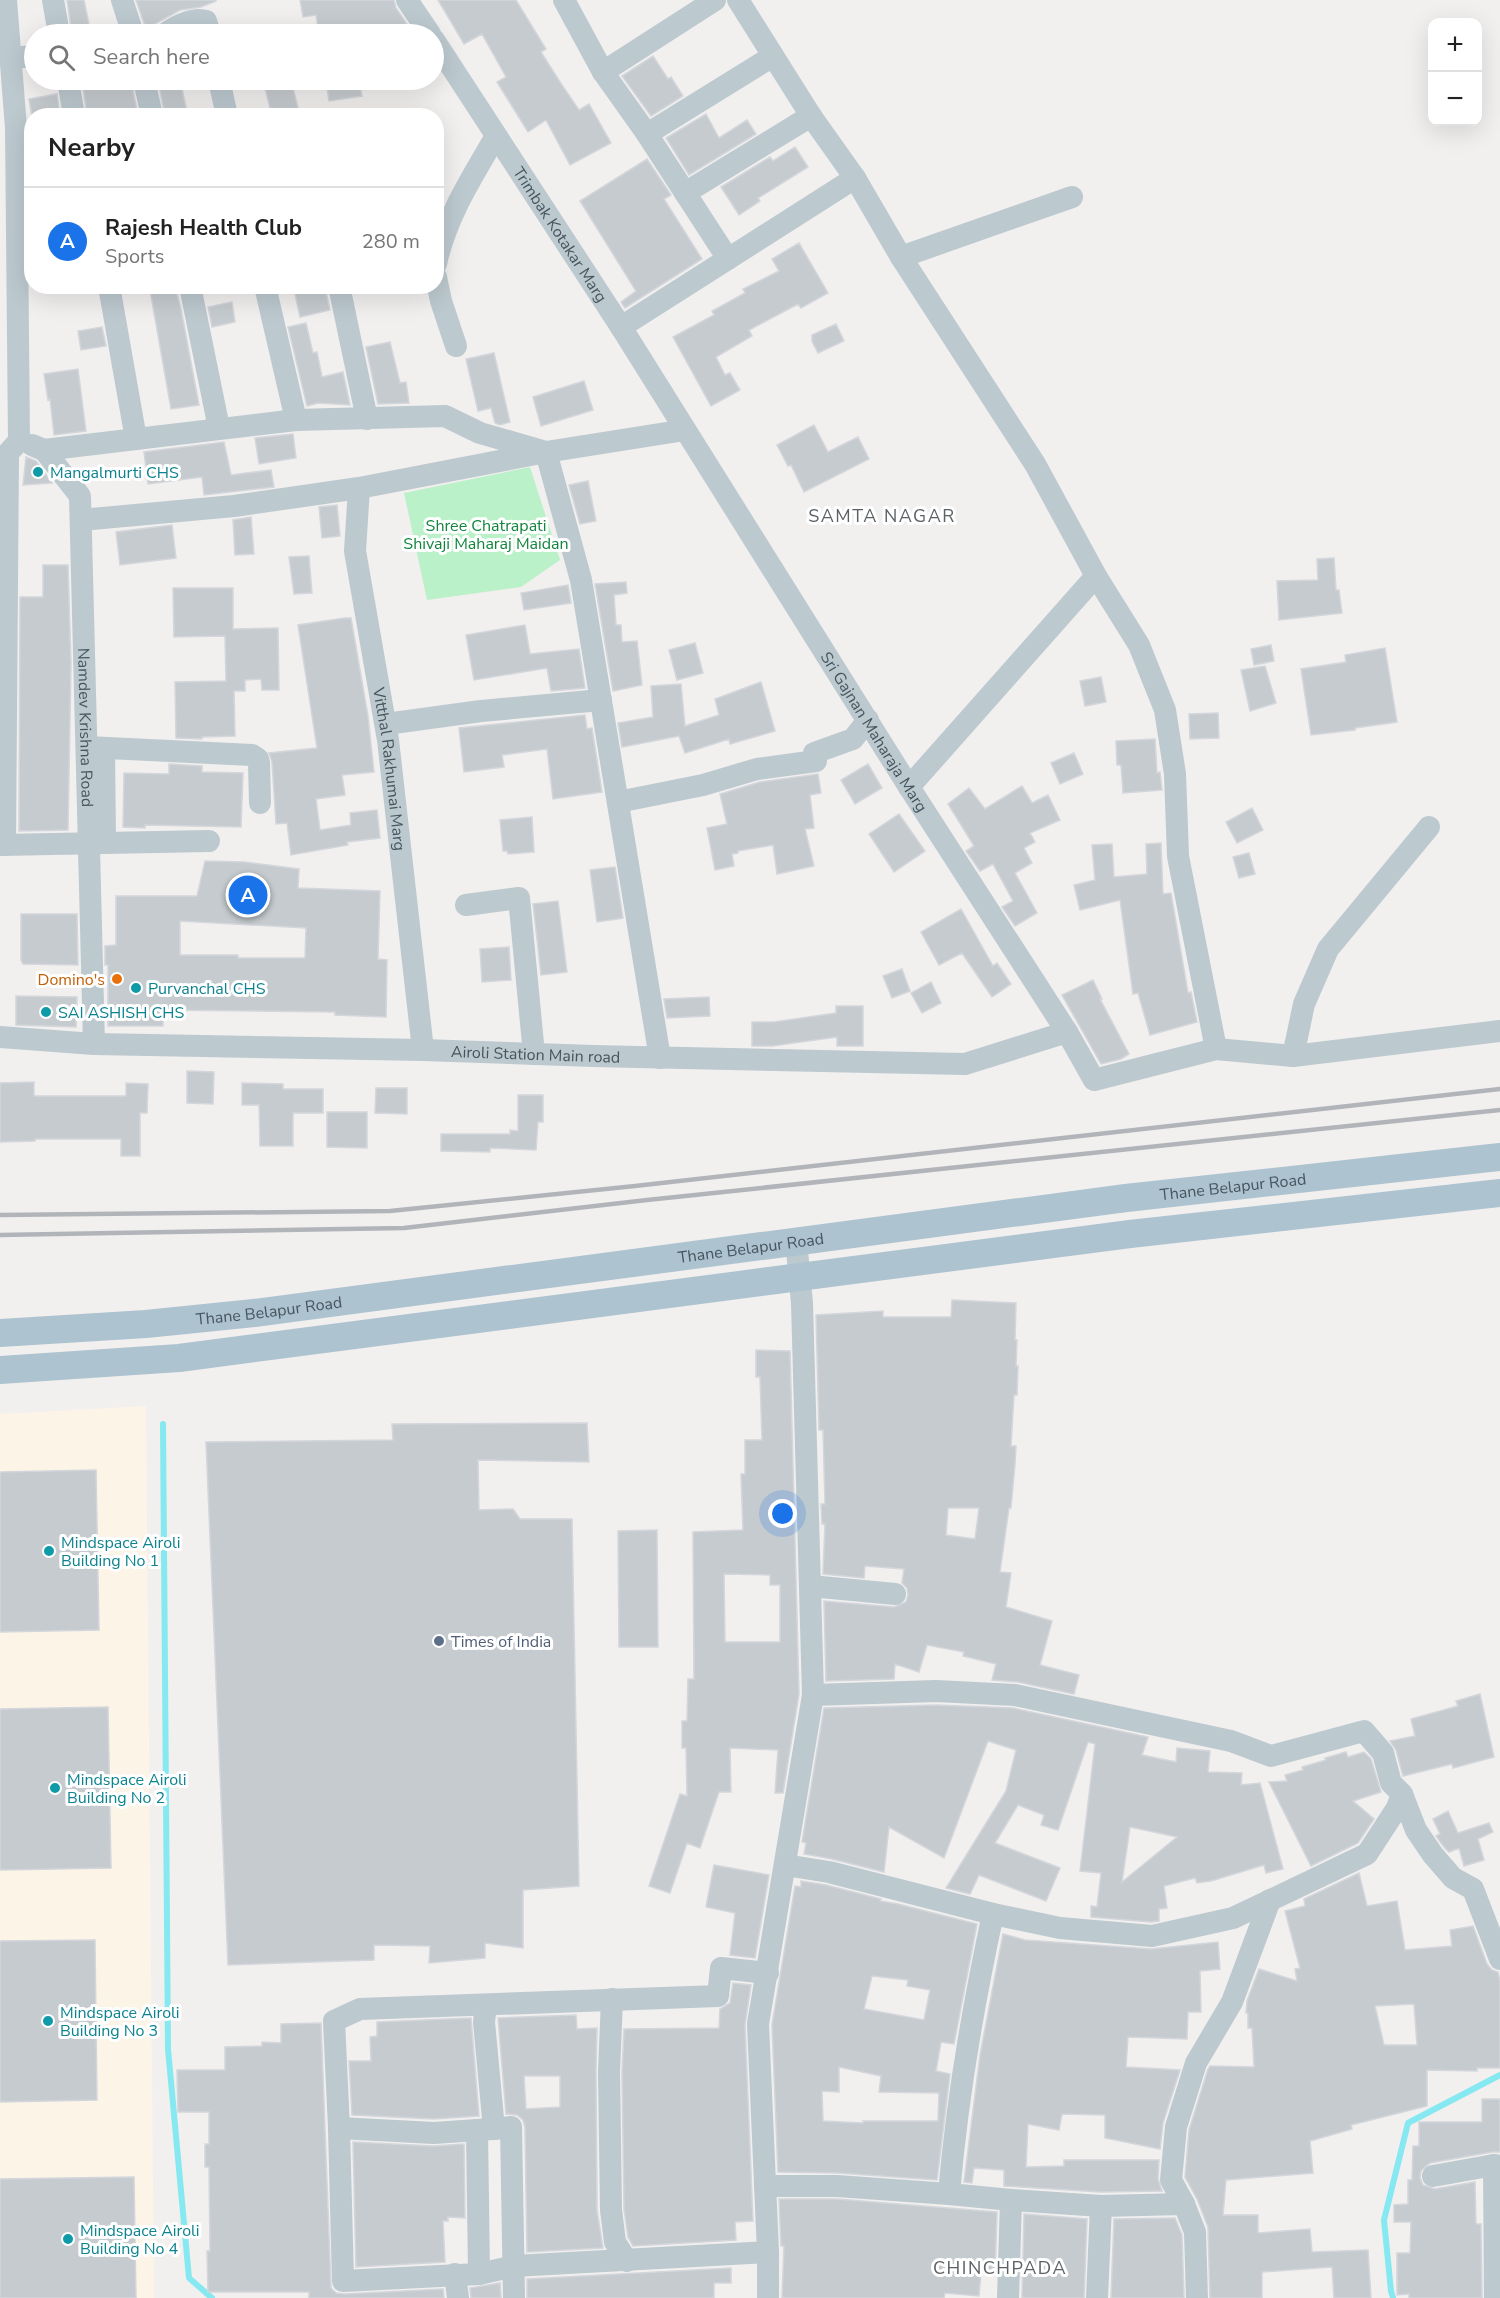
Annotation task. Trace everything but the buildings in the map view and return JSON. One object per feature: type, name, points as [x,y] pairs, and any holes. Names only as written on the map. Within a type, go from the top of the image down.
[{"type":"main road","name":"Thane Belapur Road","points":[[0,1333],[146,1324],[254,1313],[1126,1197],[1500,1157]]},
{"type":"main road","points":[[0,1370],[179,1358],[1130,1234],[1500,1193]]},
{"type":"street","points":[[6,0],[15,128],[8,274],[9,449],[4,616],[3,845],[209,841]]},
{"type":"street","points":[[53,0],[57,24]]},
{"type":"street","points":[[122,0],[130,24]]},
{"type":"street","points":[[407,0],[423,24]]},
{"type":"street","points":[[564,0],[603,72],[647,134],[728,259]]},
{"type":"street","points":[[603,72],[715,0]]},
{"type":"street","points":[[738,0],[811,116],[855,178],[901,257],[1035,464],[1096,576],[1139,645],[1165,710],[1175,774],[1178,856],[1216,1049],[1293,1056],[1500,1031]]},
{"type":"street","points":[[186,24],[199,19],[206,21],[207,24]]},
{"type":"street","name":"Trimbak Kotakar Marg","points":[[444,55],[686,430]]},
{"type":"street","points":[[647,134],[773,56]]},
{"type":"street","points":[[10,58],[24,57]]},
{"type":"street","points":[[70,90],[73,108]]},
{"type":"street","points":[[146,90],[150,108]]},
{"type":"street","points":[[221,90],[225,108]]},
{"type":"street","points":[[685,193],[811,116]]},
{"type":"street","points":[[444,234],[468,183],[496,136]]},
{"type":"street","points":[[621,327],[855,178]]},
{"type":"street","points":[[901,257],[1072,197]]},
{"type":"street","points":[[110,294],[136,439]]},
{"type":"street","points":[[192,294],[219,428]]},
{"type":"street","points":[[267,294],[296,420]]},
{"type":"street","points":[[341,294],[367,418]]},
{"type":"street","points":[[440,294],[456,346]]},
{"type":"street","points":[[9,449],[44,450],[296,420],[445,416],[480,433],[546,452]]},
{"type":"street","points":[[81,520],[234,506],[359,488],[546,452],[686,430]]},
{"type":"street","name":"Sri Gajnan Maharaja Marg","points":[[686,430],[909,787],[1067,1032],[1094,1080],[1216,1049]]},
{"type":"street","name":"Namdev Krishna Road","points":[[44,450],[80,496],[96,747],[94,1044]]},
{"type":"street","points":[[546,452],[581,580],[660,1058]]},
{"type":"street","name":"Vitthal Rakhumai Marg","points":[[359,488],[355,550],[386,724],[423,1050]]},
{"type":"street","points":[[909,787],[1096,576]]},
{"type":"street","points":[[386,724],[481,711],[601,700]]},
{"type":"street","points":[[618,802],[703,785],[757,769],[816,761],[814,753],[853,739],[868,720]]},
{"type":"street","points":[[96,747],[256,756],[259,762],[260,803]]},
{"type":"street","points":[[1293,1056],[1304,1004],[1328,949],[1429,827]]},
{"type":"street","points":[[466,905],[519,898],[534,1054]]},
{"type":"street","name":"Airoli Station Main road","points":[[0,1037],[94,1044],[965,1064],[1067,1032]]},
{"type":"street","points":[[768,2298],[758,2024],[813,1695],[801,1276],[796,1240]]},
{"type":"street","points":[[810,1586],[895,1594]]},
{"type":"street","points":[[813,1695],[936,1691],[1015,1695],[1231,1741],[1271,1756],[1364,1731],[1383,1753],[1391,1783],[1402,1794],[1416,1830],[1432,1855],[1453,1878],[1473,1889],[1500,1959]]},
{"type":"street","points":[[785,1865],[829,1872],[993,1914],[1060,1928],[1152,1936],[1233,1917],[1367,1854],[1398,1808],[1402,1794]]},
{"type":"street","points":[[1197,2298],[1195,2232],[1172,2180],[1176,2127],[1196,2063],[1232,2002],[1270,1900]]},
{"type":"street","points":[[949,2194],[953,2142],[974,2001],[993,1914]]},
{"type":"street","points":[[768,1973],[721,1968],[718,1996],[360,2009],[334,2021],[343,2289],[455,2274],[479,2274],[514,2266],[768,2252]]},
{"type":"street","points":[[612,1999],[609,2072],[611,2210],[615,2242],[627,2260]]},
{"type":"street","points":[[479,2274],[485,2130],[484,2022],[486,2005]]},
{"type":"street","points":[[339,2128],[434,2133],[511,2127],[514,2298]]},
{"type":"street","points":[[1433,2176],[1497,2166],[1495,2298]]},
{"type":"street","points":[[765,2186],[837,2186],[1101,2206],[1184,2204]]},
{"type":"street","points":[[1008,2298],[1011,2200]]},
{"type":"street","points":[[1097,2298],[1101,2206]]},
{"type":"street","points":[[455,2274],[458,2298]]},
{"type":"shaded area","points":[[146,1406],[154,2298],[0,2298],[0,1414]]},
{"type":"green space","name":"Shree Chatrapati Shivaji Maharaj Maidan","points":[[530,467],[560,560],[521,587],[427,600],[404,493]]},
{"type":"waterway","points":[[163,1424],[168,2049],[189,2278],[212,2298]]},
{"type":"waterway","points":[[1393,2298],[1384,2220],[1408,2123],[1500,2075]]},
{"type":"railway","points":[[0,1215],[390,1211],[635,1186],[1500,1089]]},
{"type":"railway","points":[[0,1235],[404,1228],[647,1200],[1500,1110]]},
{"type":"place","name":"Mangalmurti CHS","points":[[38,472]]},
{"type":"place","name":"Rajesh Health Club","points":[[248,895]]},
{"type":"place","name":"Domino's","points":[[117,979]]},
{"type":"place","name":"Purvanchal CHS","points":[[136,988]]},
{"type":"place","name":"SAI ASHISH CHS","points":[[46,1012]]},
{"type":"place","name":"Mindspace Airoli Building No 1","points":[[49,1551]]},
{"type":"place","name":"Times of India","points":[[439,1641]]},
{"type":"place","name":"Mindspace Airoli Building No 2","points":[[55,1788]]},
{"type":"place","name":"Mindspace Airoli Building No 3","points":[[48,2021]]},
{"type":"place","name":"Mindspace Airoli Building No 4","points":[[68,2239]]},
{"type":"district","name":"SAMTA NAGAR","points":[[882,516]]},
{"type":"district","name":"CHINCHPADA","points":[[1000,2268]]}]
